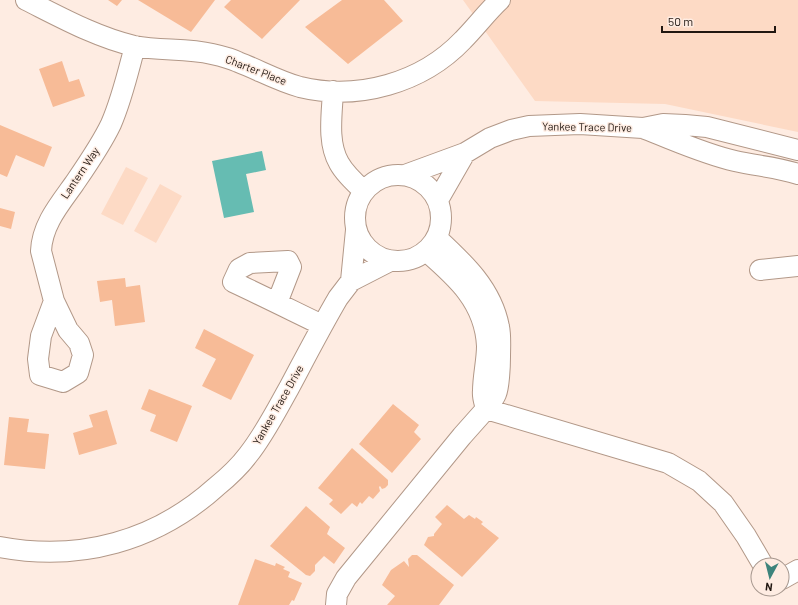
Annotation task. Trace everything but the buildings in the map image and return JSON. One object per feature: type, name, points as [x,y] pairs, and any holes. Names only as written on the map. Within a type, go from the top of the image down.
[{"type":"street","name":"Charter Place","points":[[26,0],[74,24],[135,46],[208,53],[238,62],[275,79],[318,90],[333,91],[359,91],[375,88],[404,80],[421,72],[459,44],[500,0]]},
{"type":"street","name":"Lantern Way","points":[[54,301],[41,251],[44,231],[50,217],[83,170],[111,124],[123,93],[135,46]]},
{"type":"street","points":[[333,91],[331,134],[335,154],[338,163],[364,192]]},
{"type":"street","name":"Yankee Trace Drive","points":[[351,281],[357,203],[372,183],[393,175],[405,175],[465,154],[490,138],[510,130],[529,126],[580,124],[643,128],[663,124],[685,125],[708,127],[798,150]]},
{"type":"street","name":"Yankee Trace Drive","points":[[643,128],[734,161],[782,169],[798,174]]},
{"type":"street","name":"Yankee Trace Drive","points":[[438,200],[465,154]]},
{"type":"street","points":[[405,175],[418,180],[430,188],[438,200],[442,219],[440,229],[432,244],[464,286],[480,313],[485,328],[487,345],[482,392],[486,410]]},
{"type":"street","points":[[356,230],[361,241],[369,250],[379,257],[390,261]]},
{"type":"street","name":"Yankee Trace Drive","points":[[0,547],[42,552],[70,551],[98,547],[149,532],[172,521],[200,502],[230,475],[248,456],[270,423],[322,325],[338,298],[351,281],[390,261],[403,261],[416,258],[432,244]]},
{"type":"street","points":[[760,270],[798,266]]},
{"type":"street","points":[[277,303],[322,325]]},
{"type":"street","points":[[486,410],[668,463],[699,481],[723,503],[758,557]]},
{"type":"street","points":[[336,605],[337,594],[346,578],[462,436],[486,410]]},
{"type":"shaded area","points":[[463,0],[798,0],[798,132],[665,104],[535,101]]},
{"type":"shaded area","points":[[126,167],[148,178],[123,225],[101,214]]},
{"type":"shaded area","points":[[160,184],[182,196],[156,243],[134,231]]},
{"type":"water","points":[[262,151],[266,170],[246,174],[254,212],[224,218],[212,161]]}]
